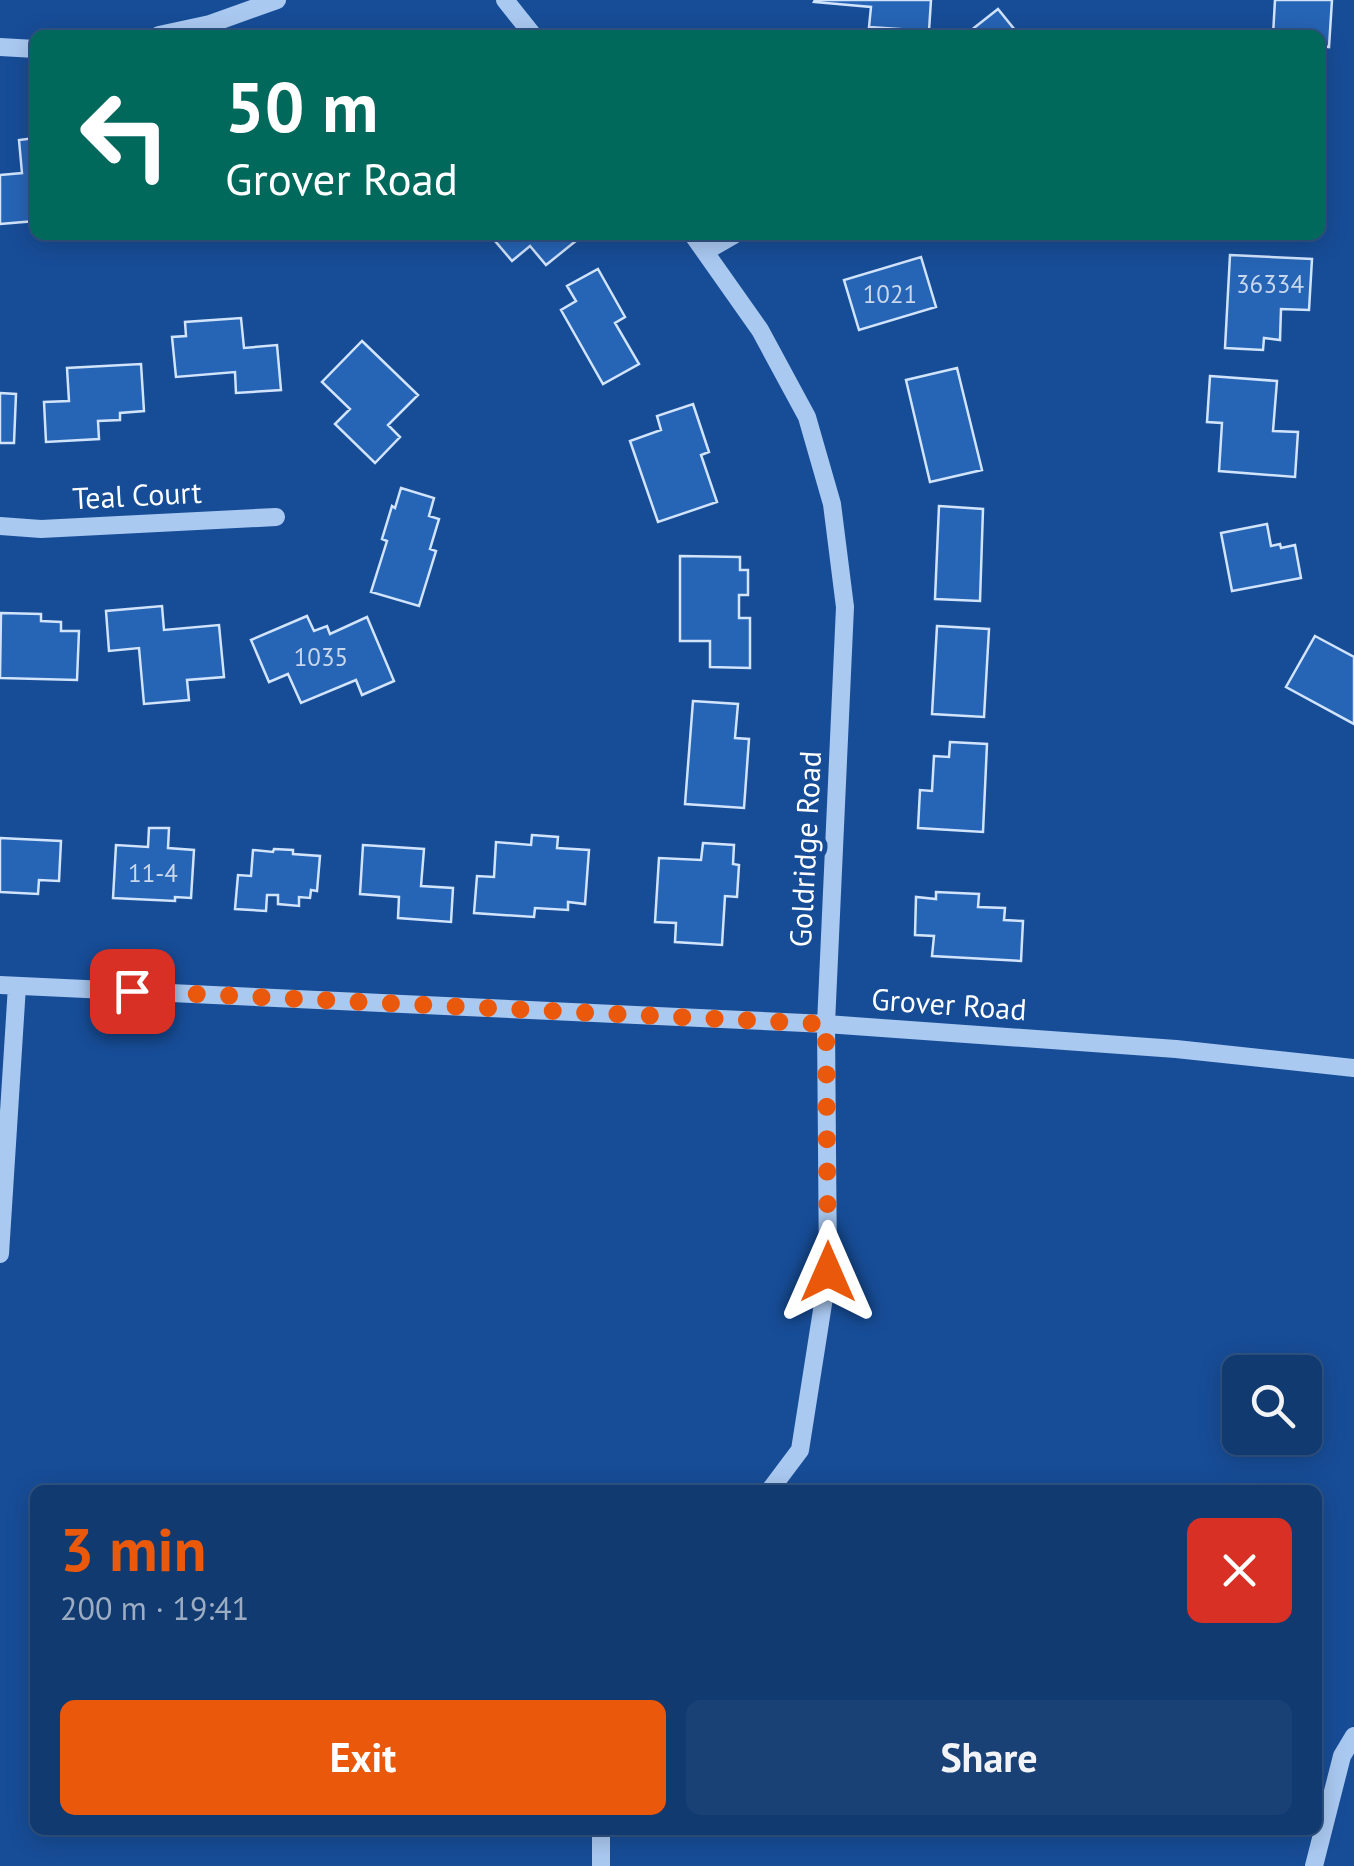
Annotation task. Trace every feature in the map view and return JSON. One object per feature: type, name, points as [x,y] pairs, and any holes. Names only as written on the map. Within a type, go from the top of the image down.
[{"type":"street","points":[[182,30],[277,0]]},
{"type":"street","points":[[505,0],[529,30]]},
{"type":"street","points":[[0,46],[30,49]]},
{"type":"street","name":"Goldridge Road","points":[[697,240],[760,330],[808,416],[832,504],[845,607],[826,1024],[828,1272],[800,1450],[774,1485]]},
{"type":"street","points":[[706,251],[725,240]]},
{"type":"street","name":"Teal Court","points":[[0,526],[41,528],[276,517]]},
{"type":"street","points":[[0,1254],[8,985]]},
{"type":"street","name":"Grover Road","points":[[8,985],[826,1024],[1176,1049],[1354,1068]]},
{"type":"street","points":[[1322,1835],[1342,1756],[1354,1736]]},
{"type":"street","points":[[601,1835],[601,1866]]},
{"type":"street","points":[[1314,1866],[1322,1835]]},
{"type":"building","points":[[931,0],[929,30],[869,27],[871,7],[814,2]]},
{"type":"building","points":[[1275,0],[1332,0],[1329,47],[1325,47],[1325,30],[1273,30]]},
{"type":"building","points":[[998,9],[1015,30],[971,30]]},
{"type":"building","points":[[30,139],[30,221],[0,224],[0,175],[22,173],[19,140]]},
{"type":"building","points":[[494,240],[577,240],[546,265],[530,246],[512,261]]},
{"type":"building","points":[[1230,255],[1312,259],[1309,310],[1281,309],[1280,340],[1264,338],[1263,350],[1225,348]]},
{"type":"building","points":[[921,257],[936,307],[859,330],[844,280]]},
{"type":"building","points":[[598,269],[625,317],[615,323],[639,364],[603,384],[561,310],[576,301],[567,286]]},
{"type":"building","points":[[241,318],[244,348],[277,345],[281,390],[236,393],[235,372],[176,377],[172,337],[186,336],[185,322]]},
{"type":"building","points":[[362,341],[418,395],[388,425],[400,437],[375,463],[335,424],[350,409],[322,382]]},
{"type":"building","points":[[141,364],[144,411],[120,413],[120,420],[98,421],[99,439],[46,442],[44,402],[69,401],[67,368]]},
{"type":"building","points":[[957,368],[982,470],[930,482],[906,380]]},
{"type":"building","points":[[1210,376],[1277,381],[1273,431],[1298,432],[1295,477],[1219,471],[1222,423],[1207,422]]},
{"type":"building","points":[[0,393],[16,394],[14,443],[0,443]]},
{"type":"building","points":[[693,404],[709,452],[701,455],[717,502],[658,522],[630,441],[661,430],[657,416]]},
{"type":"building","points":[[401,488],[434,498],[429,516],[439,519],[430,549],[436,551],[419,606],[371,592],[387,541],[382,539]]},
{"type":"building","points":[[939,506],[983,509],[980,601],[935,599]]},
{"type":"building","points":[[1267,524],[1271,546],[1295,545],[1301,578],[1232,591],[1221,533]]},
{"type":"building","points":[[680,556],[740,557],[740,570],[748,570],[748,595],[739,595],[739,618],[750,618],[750,668],[710,667],[710,641],[680,641]]},
{"type":"building","points":[[162,606],[164,630],[219,625],[224,677],[187,680],[189,700],[144,704],[139,648],[109,651],[106,611]]},
{"type":"building","points":[[1,613],[41,614],[41,621],[61,622],[61,631],[79,631],[77,680],[0,678]]},
{"type":"building","points":[[307,616],[314,631],[327,626],[330,634],[367,617],[394,681],[362,695],[356,680],[301,703],[288,674],[269,682],[251,640]]},
{"type":"building","points":[[937,626],[989,629],[984,717],[932,714]]},
{"type":"building","points":[[1315,636],[1354,657],[1354,724],[1286,687]]},
{"type":"building","points":[[693,701],[738,704],[735,738],[749,739],[744,808],[685,804]]},
{"type":"building","points":[[950,742],[987,744],[983,832],[918,828],[920,790],[932,791],[934,756],[949,757]]},
{"type":"building","points":[[149,828],[169,828],[168,848],[194,850],[191,898],[113,898],[116,845],[148,847]]},
{"type":"building","points":[[532,835],[558,837],[557,848],[589,850],[585,904],[568,902],[568,910],[535,908],[534,917],[474,913],[477,876],[494,877],[496,842],[531,845]]},
{"type":"building","points":[[0,838],[61,841],[59,881],[39,880],[38,894],[0,892]]},
{"type":"building","points":[[703,843],[734,845],[733,864],[739,865],[737,897],[725,896],[722,945],[675,942],[676,923],[655,922],[659,858],[701,860]]},
{"type":"building","points":[[363,845],[424,849],[421,886],[453,888],[451,922],[398,918],[399,897],[360,894]]},
{"type":"building","points":[[253,850],[320,856],[317,891],[311,890],[310,898],[299,897],[299,906],[278,904],[278,895],[267,895],[266,911],[235,909],[238,875],[251,876]]},
{"type":"building","points":[[936,892],[979,894],[978,907],[1005,908],[1004,920],[1023,921],[1021,961],[932,956],[934,936],[915,935],[916,897],[936,899]]},
{"type":"route","points":[[132,991],[826,1024],[828,1272]]}]
